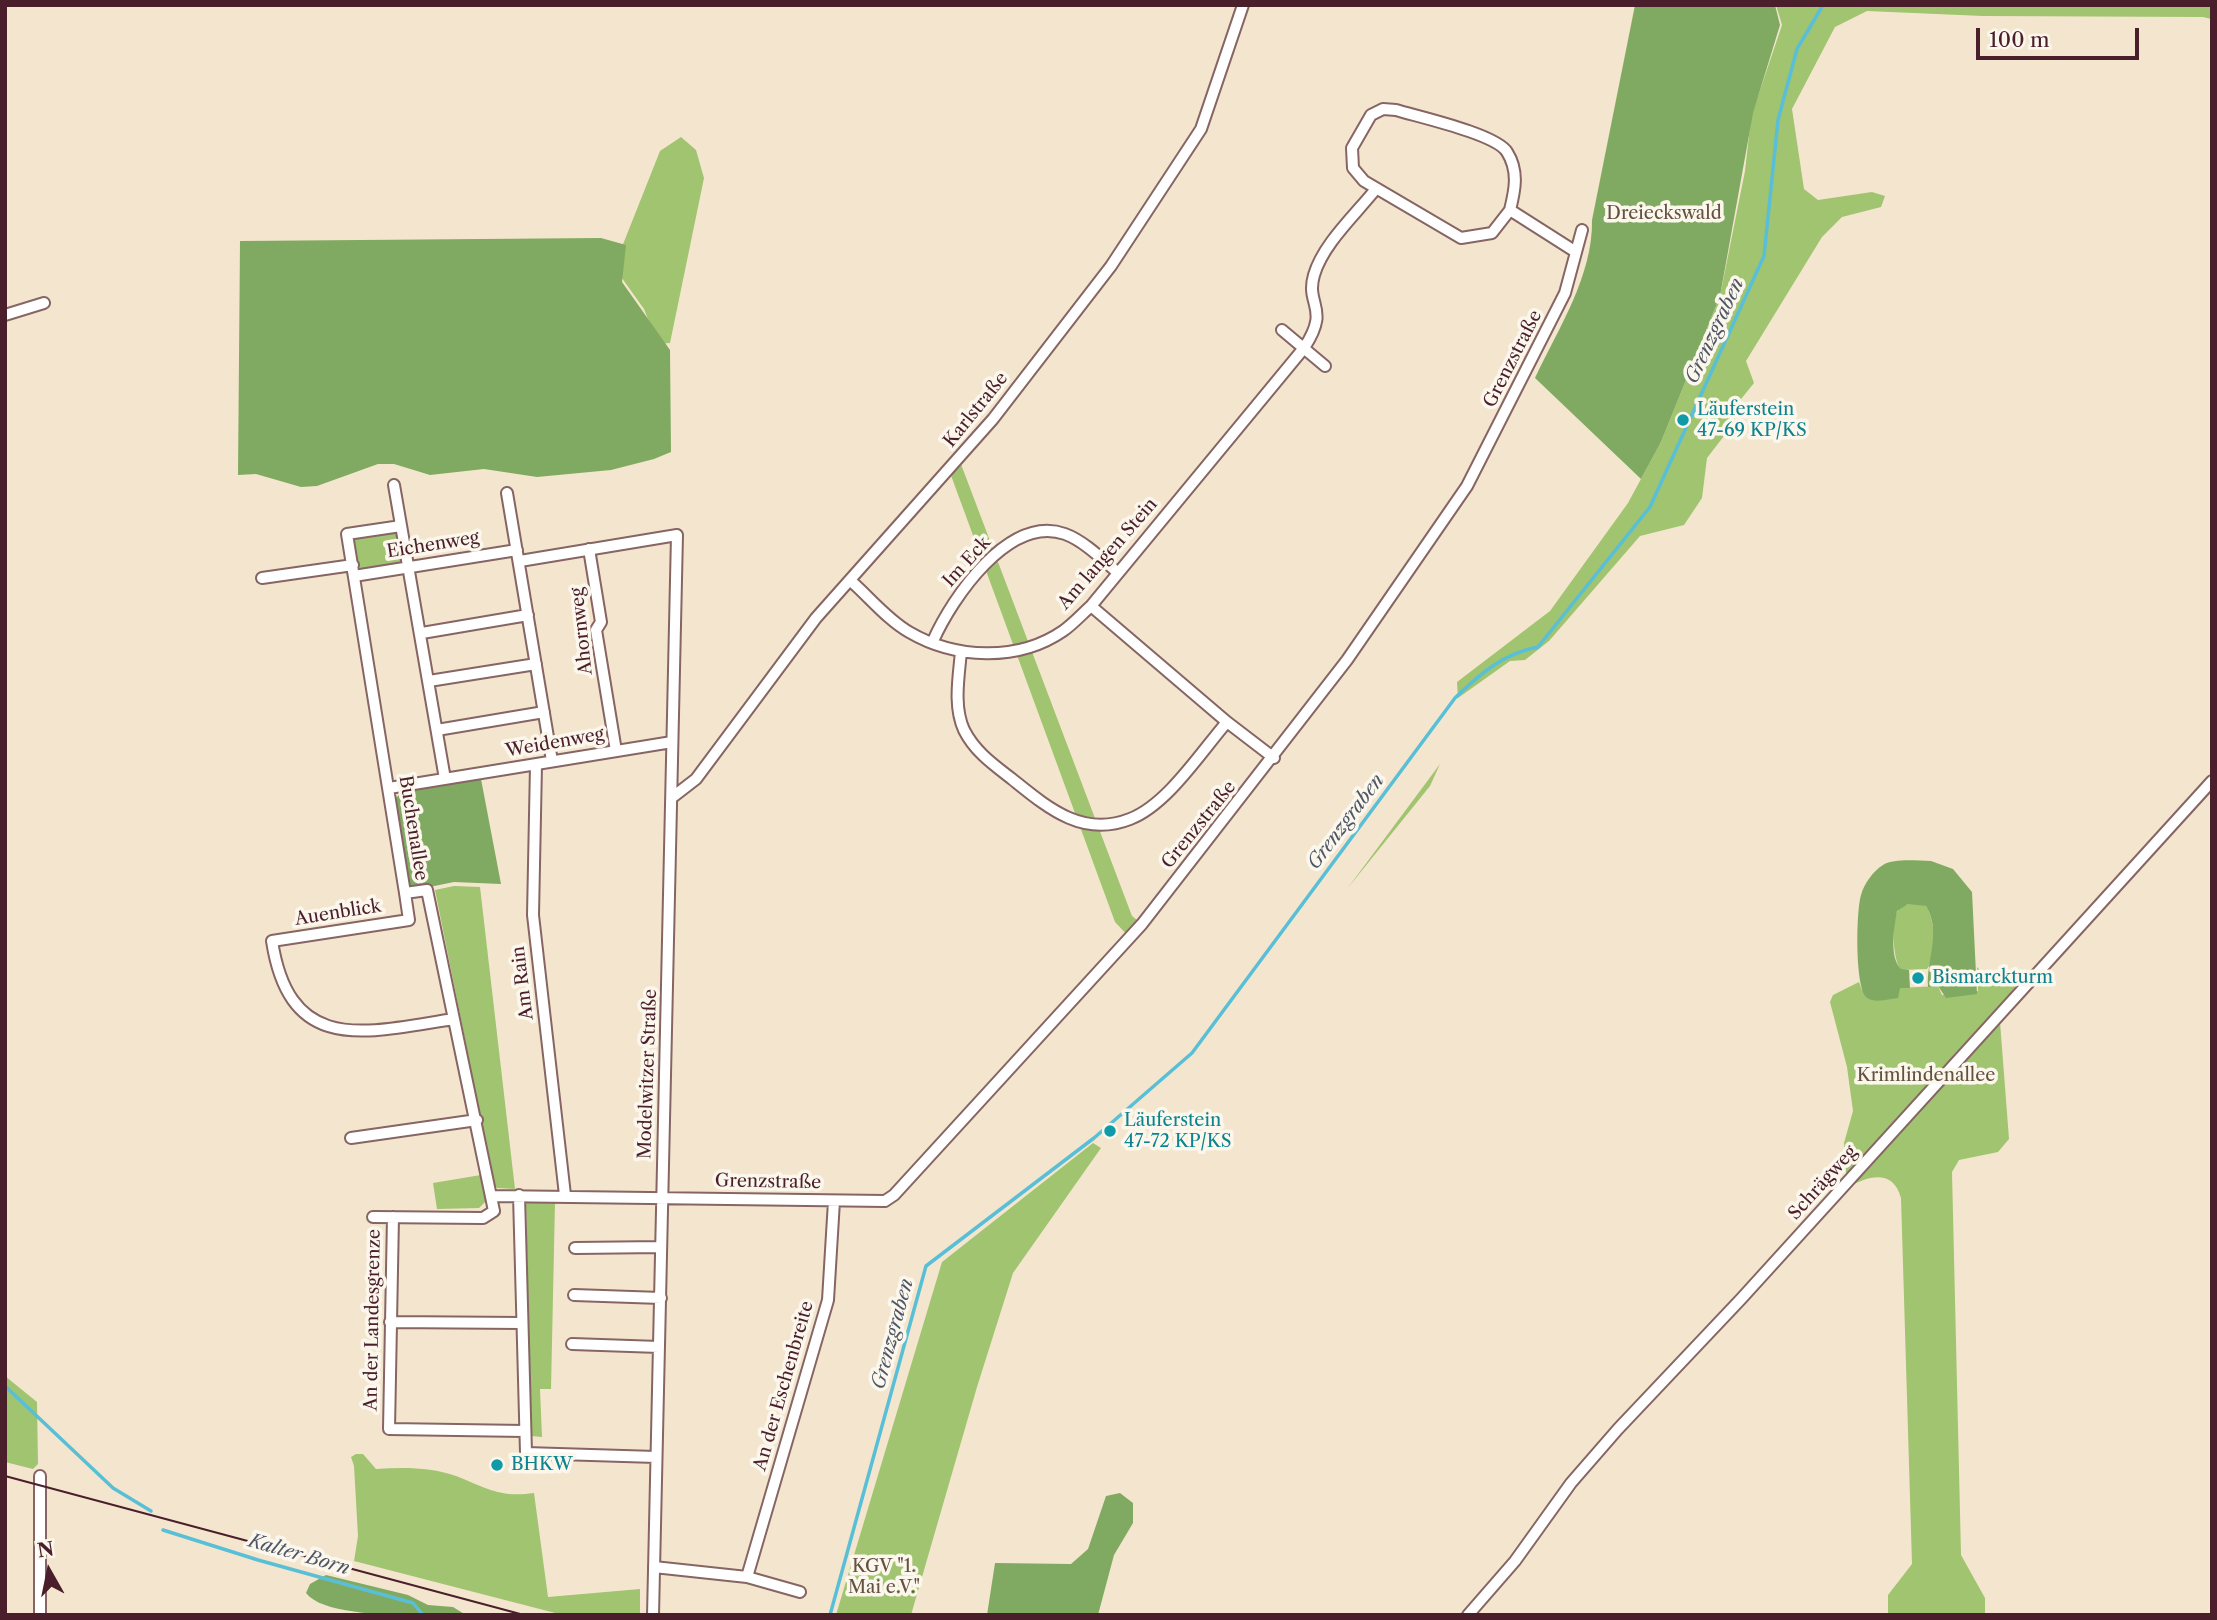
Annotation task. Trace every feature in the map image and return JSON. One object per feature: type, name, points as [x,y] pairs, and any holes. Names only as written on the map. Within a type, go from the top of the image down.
[{"type":"street","name":"Karlstraße","points":[[674,796],[696,779],[817,618],[852,582],[993,419],[1111,266],[1201,129],[1243,5]]},
{"type":"street","points":[[1383,109],[1396,110],[1490,140],[1506,150],[1516,173],[1510,210],[1492,233],[1461,238],[1375,190],[1353,168],[1352,148],[1371,115],[1383,109]]},
{"type":"street","name":"Am langen Stein","points":[[852,582],[908,631],[961,651],[998,653],[1034,646],[1064,631],[1091,606],[1304,348],[1317,329],[1318,312],[1312,279],[1319,261],[1375,190]]},
{"type":"street","points":[[1510,210],[1576,252]]},
{"type":"street","name":"Grenzstraße","points":[[663,1197],[885,1201],[894,1195],[1142,924],[1340,671],[1467,486],[1565,293],[1582,230]]},
{"type":"street","points":[[5,315],[44,303]]},
{"type":"street","points":[[1282,330],[1325,366]]},
{"type":"street","points":[[394,485],[422,634],[445,779]]},
{"type":"street","points":[[508,493],[552,761]]},
{"type":"street","name":"Buchenallee","points":[[401,526],[347,534],[405,893],[427,890],[492,1196]]},
{"type":"street","name":"Im Eck","points":[[933,641],[945,613],[967,586],[1008,542],[1033,531],[1064,533],[1117,572]]},
{"type":"street","name":"Eichenweg","points":[[262,578],[589,550],[677,535]]},
{"type":"street","name":"Modelwitzer Straße","points":[[653,1615],[674,796],[672,742],[677,535]]},
{"type":"street","name":"Ahornweg","points":[[589,550],[601,622],[597,630],[616,751]]},
{"type":"street","points":[[1091,606],[1227,722],[1274,758]]},
{"type":"street","points":[[422,634],[528,615]]},
{"type":"street","points":[[961,651],[957,696],[964,729],[980,754],[1056,814],[1080,823],[1101,825],[1128,820],[1152,809],[1227,722]]},
{"type":"street","points":[[429,681],[536,664]]},
{"type":"street","points":[[437,730],[544,712]]},
{"type":"street","name":"Weidenweg","points":[[389,788],[672,742]]},
{"type":"street","name":"Am Rain","points":[[536,765],[533,915],[565,1195]]},
{"type":"street","name":"Schrägweg","points":[[1468,1615],[1515,1561],[1571,1483],[1618,1429],[1741,1300],[2212,781]]},
{"type":"street","name":"Auenblick","points":[[405,893],[409,919],[272,941],[284,989],[304,1014],[327,1026],[362,1032],[454,1019]]},
{"type":"street","points":[[351,1138],[477,1120]]},
{"type":"street","points":[[519,1195],[526,1453],[656,1457]]},
{"type":"street","points":[[492,1196],[663,1197]]},
{"type":"street","name":"An der Landesgrenze","points":[[373,1217],[483,1218],[494,1211],[492,1196]]},
{"type":"street","name":"An der Eschenbreite","points":[[747,1577],[828,1300],[834,1201]]},
{"type":"street","name":"An der Landesgrenze","points":[[393,1217],[389,1429],[525,1431]]},
{"type":"street","points":[[575,1248],[661,1247]]},
{"type":"street","points":[[573,1295],[661,1297]]},
{"type":"street","points":[[390,1322],[522,1323]]},
{"type":"street","points":[[572,1344],[659,1347]]},
{"type":"street","points":[[40,1476],[40,1615]]},
{"type":"street","points":[[654,1567],[747,1577],[800,1592]]},
{"type":"green space","name":"Dreieckswald","points":[[1635,5],[1775,5],[1780,25],[1753,113],[1720,296],[1661,442],[1641,479],[1535,378],[1572,302],[1587,261],[1592,220]]},
{"type":"green space","points":[[1776,5],[2212,5],[2212,22],[2211,19],[2203,17],[1983,16],[1867,11],[1835,27],[1792,109],[1804,189],[1818,200],[1872,192],[1885,196],[1881,207],[1842,217],[1822,237],[1746,361],[1754,383],[1737,404],[1734,423],[1707,458],[1702,498],[1684,525],[1640,536],[1549,641],[1525,660],[1510,661],[1458,698],[1457,682],[1550,611],[1628,503],[1661,442],[1720,296],[1745,171],[1751,117],[1782,25]]},
{"type":"green space","points":[[681,137],[696,150],[704,178],[670,343],[658,344],[644,309],[614,267],[660,151]]},
{"type":"green space","points":[[601,238],[626,245],[622,282],[670,350],[671,452],[611,470],[537,477],[484,469],[430,475],[394,464],[378,464],[317,486],[301,487],[256,474],[238,475],[240,241]]},
{"type":"green space","points":[[959,459],[1132,916],[1142,924],[1130,938],[1115,922],[949,470]]},
{"type":"green space","points":[[394,530],[399,534],[403,559],[399,565],[364,570],[357,566],[352,541],[357,536]]},
{"type":"green space","points":[[1440,764],[1430,786],[1347,889]]},
{"type":"green space","points":[[481,779],[501,884],[454,882],[410,891],[396,798],[403,791]]},
{"type":"green space","points":[[1906,860],[1931,861],[1953,869],[1972,892],[1977,994],[1946,998],[1938,986],[1928,987],[1933,936],[1931,916],[1926,906],[1908,904],[1897,911],[1893,941],[1897,964],[1901,969],[1909,970],[1910,988],[1900,988],[1898,998],[1869,999],[1862,990],[1857,948],[1859,904],[1864,887],[1876,871],[1888,863]]},
{"type":"green space","points":[[454,886],[480,887],[515,1189],[497,1188],[494,1184],[435,890]]},
{"type":"green space","points":[[1915,903],[1926,906],[1932,920],[1933,955],[1927,969],[1901,970],[1894,949],[1894,921],[1901,907]]},
{"type":"green space","name":"Krimlindenallee","points":[[1977,967],[1987,976],[1998,980],[2024,979],[2028,991],[2000,1022],[2009,1139],[1998,1152],[1959,1160],[1952,1172],[1961,1555],[1985,1598],[1985,1615],[1888,1615],[1888,1595],[1912,1564],[1901,1198],[1897,1188],[1886,1178],[1863,1180],[1847,1188],[1844,1143],[1853,1111],[1847,1067],[1830,1002],[1833,995],[1859,982],[1862,990],[1938,986],[1942,995],[1978,991]]},
{"type":"green space","name":"KGV \"1. Mai e.V.\"","points":[[1093,1143],[1101,1148],[1013,1273],[911,1615],[836,1615],[942,1262]]},
{"type":"green space","points":[[481,1175],[486,1201],[479,1208],[437,1209],[433,1183]]},
{"type":"green space","points":[[526,1201],[555,1202],[551,1389],[540,1389],[542,1437],[531,1436]]},
{"type":"green space","points":[[5,1376],[37,1402],[38,1464],[33,1469],[5,1462]]},
{"type":"green space","points":[[363,1454],[376,1469],[427,1469],[456,1476],[502,1493],[534,1493],[548,1597],[640,1589],[640,1615],[563,1615],[354,1561],[358,1536],[354,1466],[351,1457]]},
{"type":"green space","points":[[1120,1493],[1133,1503],[1133,1523],[1114,1555],[1098,1615],[987,1615],[995,1563],[1071,1564],[1088,1549],[1106,1496]]},
{"type":"green space","points":[[326,1575],[408,1595],[428,1605],[453,1607],[466,1615],[380,1614],[334,1608],[317,1602],[306,1593],[310,1584]]},
{"type":"waterway","name":"Grenzgraben","points":[[830,1615],[926,1266],[1094,1138],[1192,1053],[1455,698],[1503,659],[1538,647],[1650,507],[1764,256],[1778,120],[1797,49],[1823,5]]},
{"type":"waterway","name":"Kalter Born","points":[[5,1386],[113,1488],[151,1511]]},
{"type":"waterway","name":"Kalter Born","points":[[163,1530],[258,1560],[413,1603],[423,1615]]},
{"type":"tram line","points":[[5,1476],[524,1615]]},
{"type":"place","name":"Läuferstein 47-69 KP/KS","points":[[1683,420]]},
{"type":"place","name":"Bismarckturm","points":[[1918,978]]},
{"type":"place","name":"Läuferstein 47-72 KP/KS","points":[[1110,1131]]},
{"type":"place","name":"BHKW","points":[[497,1465]]}]
